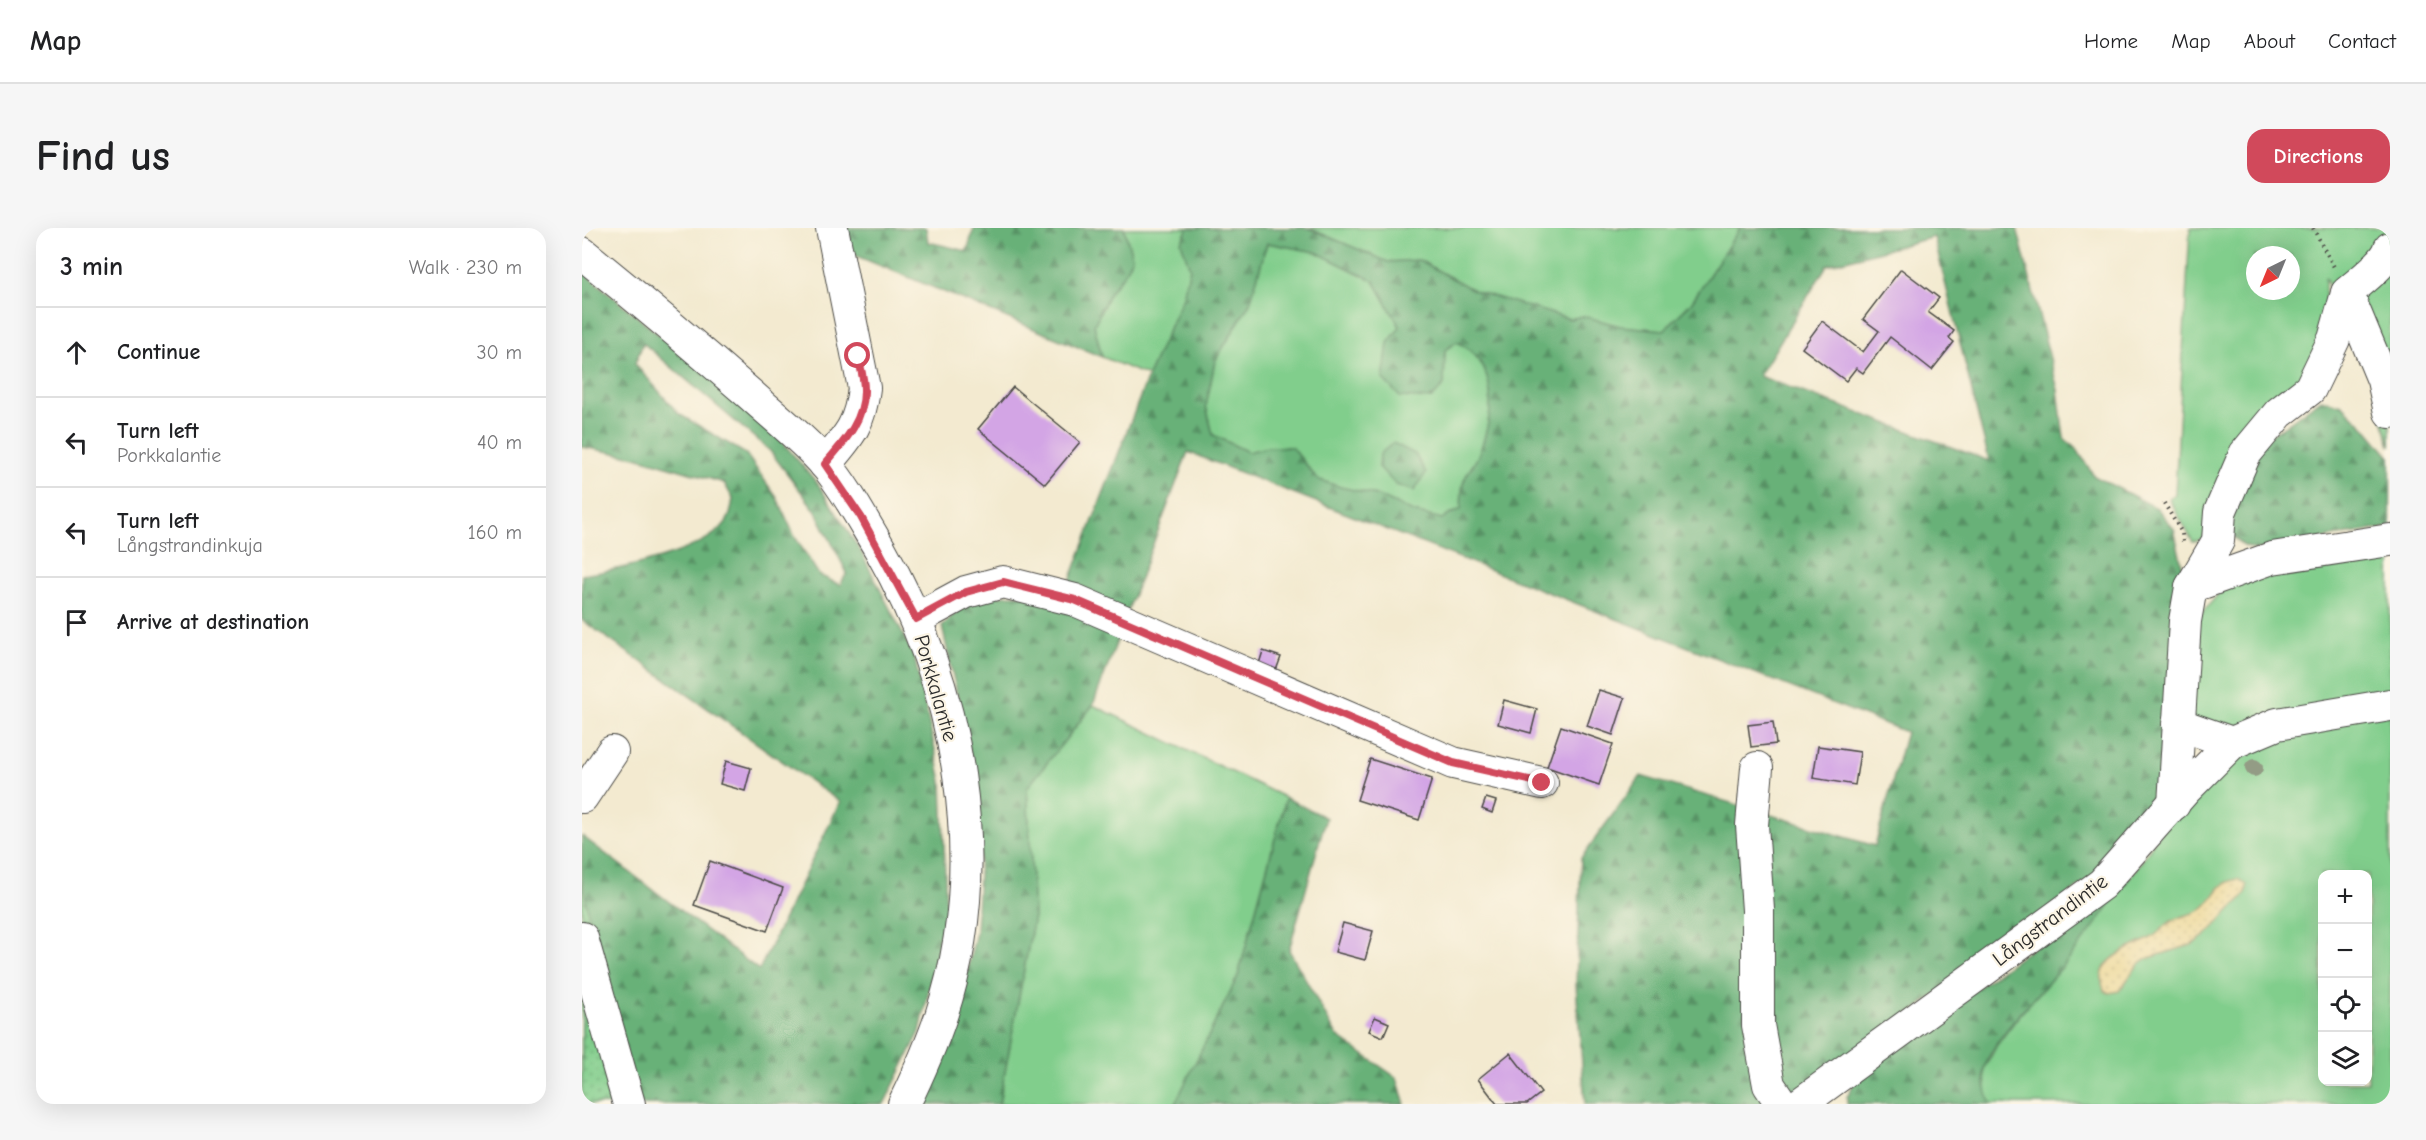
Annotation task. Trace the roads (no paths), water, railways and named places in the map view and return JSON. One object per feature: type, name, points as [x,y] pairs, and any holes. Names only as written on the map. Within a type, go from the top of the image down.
[{"type":"street","points":[[825,464],[856,425],[862,411],[864,388],[832,228]]},
{"type":"street","points":[[2174,804],[2185,621],[2191,587],[2218,541],[2220,512],[2245,454],[2279,413],[2310,389],[2334,339],[2347,293],[2373,269],[2390,248]]},
{"type":"street","name":"Porkkalantie","points":[[582,253],[676,329],[825,464],[861,517],[916,619],[936,676],[952,734],[963,810],[965,878],[957,948],[942,1013],[925,1059],[904,1104]]},
{"type":"street","points":[[2347,293],[2383,380],[2390,412]]},
{"type":"street","points":[[2191,587],[2271,558],[2390,540]]},
{"type":"street","points":[[2218,541],[2251,565]]},
{"type":"street","points":[[916,619],[966,592],[1003,582],[1075,600],[1453,763],[1542,783]]},
{"type":"street","name":"Långstrandintie","points":[[1800,1104],[2102,884],[2232,743],[2277,724],[2390,705]]},
{"type":"street","points":[[2178,724],[2232,743]]},
{"type":"street","points":[[582,797],[612,752]]},
{"type":"street","points":[[1757,768],[1752,825],[1758,910],[1758,1025],[1769,1085],[1782,1104]]},
{"type":"street","points":[[582,938],[590,973],[629,1104]]}]
